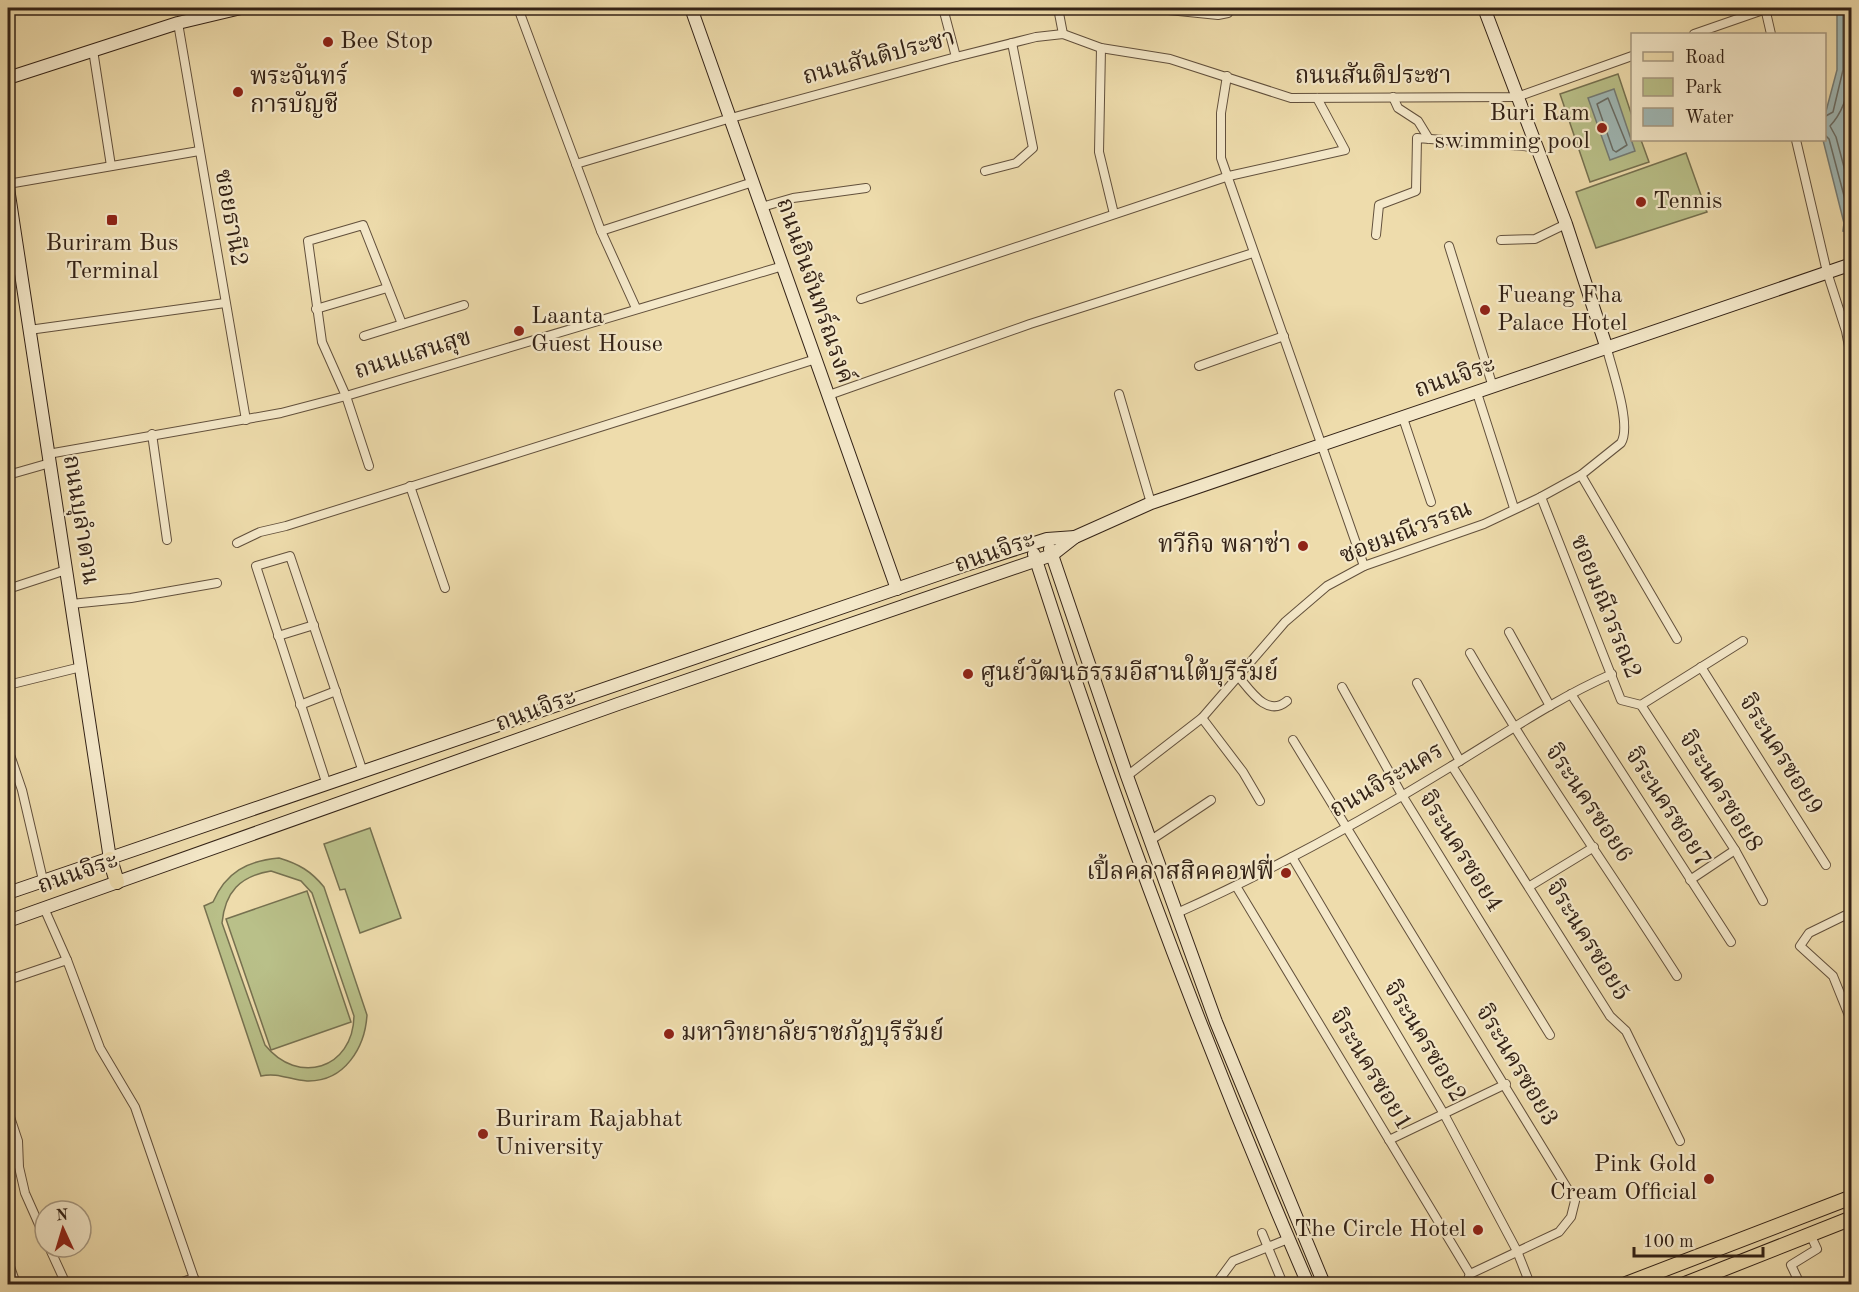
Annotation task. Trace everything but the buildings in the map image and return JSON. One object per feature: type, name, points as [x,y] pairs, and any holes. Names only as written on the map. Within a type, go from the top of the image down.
[{"type":"main road","points":[[8,78],[178,22],[241,8]]},
{"type":"main road","name":"ถนนอินจันทร์ณรงค์","points":[[691,8],[897,589]]},
{"type":"main road","points":[[1484,8],[1566,224],[1606,349]]},
{"type":"main road","name":"ถนนบุลำดวน","points":[[8,193],[13,258],[29,330],[110,859]]},
{"type":"main road","name":"ถนนจิระ","points":[[8,921],[598,711],[1036,561],[1052,555],[1075,537],[1151,503],[1851,264]]},
{"type":"main road","name":"ถนนจิระ","points":[[8,893],[1031,544],[1047,539],[1075,537]]},
{"type":"main road","points":[[1047,539],[1128,776],[1216,1022],[1324,1284]]},
{"type":"main road","points":[[1031,544],[1143,872],[1200,1021],[1308,1284]]},
{"type":"main road","points":[[611,686],[606,692],[606,699],[613,705],[618,704]]},
{"type":"main road","points":[[591,693],[599,695],[602,701],[598,711]]},
{"type":"main road","points":[[110,859],[117,882]]},
{"type":"main road","points":[[1626,1284],[1851,1197]]},
{"type":"main road","points":[[1685,1284],[1851,1218]]},
{"type":"street","points":[[518,8],[601,231],[636,308]]},
{"type":"street","points":[[943,8],[956,57]]},
{"type":"street","points":[[1058,8],[1062,34]]},
{"type":"street","points":[[1149,8],[1218,15],[1227,13],[1228,8]]},
{"type":"street","points":[[1697,33],[1765,8],[1771,33]]},
{"type":"street","name":"ซอยธานี2","points":[[178,22],[246,420]]},
{"type":"street","name":"ถนนสันติประชา","points":[[576,164],[731,118],[956,57],[1012,43],[1062,34],[1101,48],[1170,59],[1291,98],[1517,97],[1631,56]]},
{"type":"street","points":[[985,171],[1016,163],[1032,148],[1012,43]]},
{"type":"street","points":[[1101,48],[1099,153],[1114,214]]},
{"type":"street","points":[[93,50],[111,166]]},
{"type":"street","points":[[1227,76],[1221,113],[1221,158],[1364,566]]},
{"type":"street","points":[[1393,97],[1398,108],[1418,121],[1429,139]]},
{"type":"street","points":[[861,299],[1229,176],[1345,150],[1317,98]]},
{"type":"street","points":[[1376,235],[1379,205],[1416,191],[1417,138],[1536,147]]},
{"type":"street","points":[[1796,141],[1827,272],[1846,332],[1851,362]]},
{"type":"street","points":[[8,193],[111,166],[199,150]]},
{"type":"street","points":[[601,231],[753,182]]},
{"type":"street","points":[[762,207],[793,198],[866,188]]},
{"type":"street","points":[[1501,240],[1535,239],[1566,224]]},
{"type":"street","points":[[369,466],[346,396],[322,342],[308,241],[363,225],[402,324]]},
{"type":"street","points":[[1449,246],[1493,387]]},
{"type":"street","points":[[829,395],[1030,324],[1253,253]]},
{"type":"street","name":"ถนนแสนสุข","points":[[8,475],[49,459],[152,434],[246,420],[346,396],[783,266]]},
{"type":"street","points":[[316,309],[387,288]]},
{"type":"street","points":[[29,330],[225,303]]},
{"type":"street","points":[[364,336],[464,305]]},
{"type":"street","points":[[1199,366],[1284,336]]},
{"type":"street","name":"ซอยมณีวรรณ","points":[[1128,776],[1202,718],[1285,622],[1327,586],[1364,566],[1484,524],[1541,497],[1581,475],[1615,449],[1625,437],[1623,416],[1606,349]]},
{"type":"street","points":[[237,543],[260,532],[816,359]]},
{"type":"street","points":[[1477,393],[1514,508]]},
{"type":"street","points":[[1119,394],[1151,503]]},
{"type":"street","points":[[1403,418],[1431,502]]},
{"type":"street","points":[[152,434],[167,540]]},
{"type":"street","points":[[1581,475],[1677,639]]},
{"type":"street","points":[[410,486],[445,588]]},
{"type":"street","name":"ซอยมณีวรรณ2","points":[[1541,497],[1621,700],[1641,705],[1743,641]]},
{"type":"street","points":[[327,785],[256,566],[290,556],[363,772]]},
{"type":"street","points":[[8,589],[66,570]]},
{"type":"street","points":[[71,604],[131,598],[217,583]]},
{"type":"street","points":[[278,636],[314,625]]},
{"type":"street","points":[[1509,632],[1550,706]]},
{"type":"street","name":"จิระนครซอย6","points":[[1470,653],[1514,729],[1677,976]]},
{"type":"street","points":[[8,685],[81,667]]},
{"type":"street","name":"จิระนครซอย9","points":[[1701,667],[1826,865]]},
{"type":"street","name":"ถนนจิระนคร","points":[[1177,913],[1236,886],[1347,828],[1570,694],[1612,674]]},
{"type":"street","points":[[1238,676],[1271,708],[1277,708],[1287,701]]},
{"type":"street","name":"จิระนครซอย5","points":[[1417,683],[1456,763],[1610,1016],[1626,1031],[1680,1141]]},
{"type":"street","name":"จิระนครซอย4","points":[[1342,687],[1402,795],[1550,1035]]},
{"type":"street","points":[[300,705],[336,691]]},
{"type":"street","name":"จิระนครซอย7","points":[[1570,694],[1731,942]]},
{"type":"street","name":"จิระนครซอย8","points":[[1641,705],[1735,850],[1763,901]]},
{"type":"street","points":[[1202,718],[1243,772],[1260,801]]},
{"type":"street","name":"จิระนครซอย3","points":[[1293,740],[1506,1084],[1575,1201],[1571,1217],[1559,1232],[1470,1274]]},
{"type":"street","points":[[8,749],[22,790],[43,880]]},
{"type":"street","points":[[1151,840],[1211,800]]},
{"type":"street","points":[[1530,886],[1594,847]]},
{"type":"street","points":[[1690,880],[1735,850]]},
{"type":"street","name":"จิระนครซอย2","points":[[1292,857],[1444,1114],[1517,1251],[1530,1284]]},
{"type":"street","name":"จิระนครซอย1","points":[[1236,886],[1470,1274]]},
{"type":"street","points":[[45,908],[100,1048],[135,1107],[195,1281],[177,1284]]},
{"type":"street","points":[[1851,912],[1809,933],[1800,946],[1833,976],[1851,1023]]},
{"type":"street","points":[[8,980],[67,960]]},
{"type":"street","points":[[1389,1140],[1506,1084]]},
{"type":"street","points":[[8,1111],[18,1141],[19,1167],[25,1193],[33,1211]]},
{"type":"street","points":[[1262,1233],[1283,1284]]},
{"type":"street","points":[[1800,1284],[1791,1265],[1817,1249],[1810,1234]]},
{"type":"street","points":[[1216,1284],[1233,1261],[1288,1239]]},
{"type":"street","points":[[55,1259],[66,1284]]},
{"type":"street","points":[[8,1261],[16,1284]]},
{"type":"street","points":[[1466,1284],[1470,1274]]},
{"type":"green space","name":"Buri Ram swimming pool","points":[[1618,74],[1631,113],[1631,141],[1641,141],[1649,162],[1590,182],[1560,94]]},
{"type":"green space","name":"Tennis","points":[[1686,153],[1707,212],[1596,248],[1576,192]]},
{"type":"green space","points":[[370,828],[401,918],[360,933],[345,889],[340,890],[324,844]]},
{"type":"green space","points":[[279,858],[299,866],[309,872],[324,887],[367,1015],[362,1039],[350,1060],[332,1076],[320,1080],[307,1081],[273,1075],[261,1076],[204,906],[213,902],[224,883],[239,870],[247,865]],"holes":[[[271,871],[301,881],[312,893],[354,1016],[351,1034],[344,1049],[322,1066],[307,1068],[278,1058],[265,1045],[222,923],[227,902],[236,887],[243,881],[260,873]]]},
{"type":"green space","points":[[307,891],[351,1022],[271,1050],[226,919]]},
{"type":"water","points":[[1837,8],[1851,8],[1851,232],[1843,231],[1844,223],[1823,141],[1826,141],[1826,111],[1837,70]]},
{"type":"water","points":[[1614,89],[1635,151],[1610,160],[1588,98]]},
{"type":"place","name":"Bee Stop","points":[[328,42]]},
{"type":"place","name":"พระจันทร์ การบัญชี","points":[[238,92]]},
{"type":"place","name":"Buri Ram swimming pool","points":[[1602,128]]},
{"type":"place","name":"Tennis","points":[[1641,202]]},
{"type":"place","name":"Buriram Bus Terminal","points":[[112,220]]},
{"type":"place","name":"Fueang Fha Palace Hotel","points":[[1485,310]]},
{"type":"place","name":"Laanta Guest House","points":[[519,331]]},
{"type":"place","name":"ทวีกิจ พลาซ่า","points":[[1303,546]]},
{"type":"place","name":"ศูนย์วัฒนธรรมอีสานใต้บุรีรัมย์","points":[[968,674]]},
{"type":"place","name":"เปิ้ลคลาสสิคคอฟฟี่","points":[[1286,873]]},
{"type":"place","name":"มหาวิทยาลัยราชภัฏบุรีรัมย์","points":[[669,1034]]},
{"type":"place","name":"Buriram Rajabhat University","points":[[483,1134]]},
{"type":"place","name":"Pink Gold Cream Official","points":[[1709,1179]]},
{"type":"place","name":"The Circle Hotel","points":[[1478,1230]]}]
